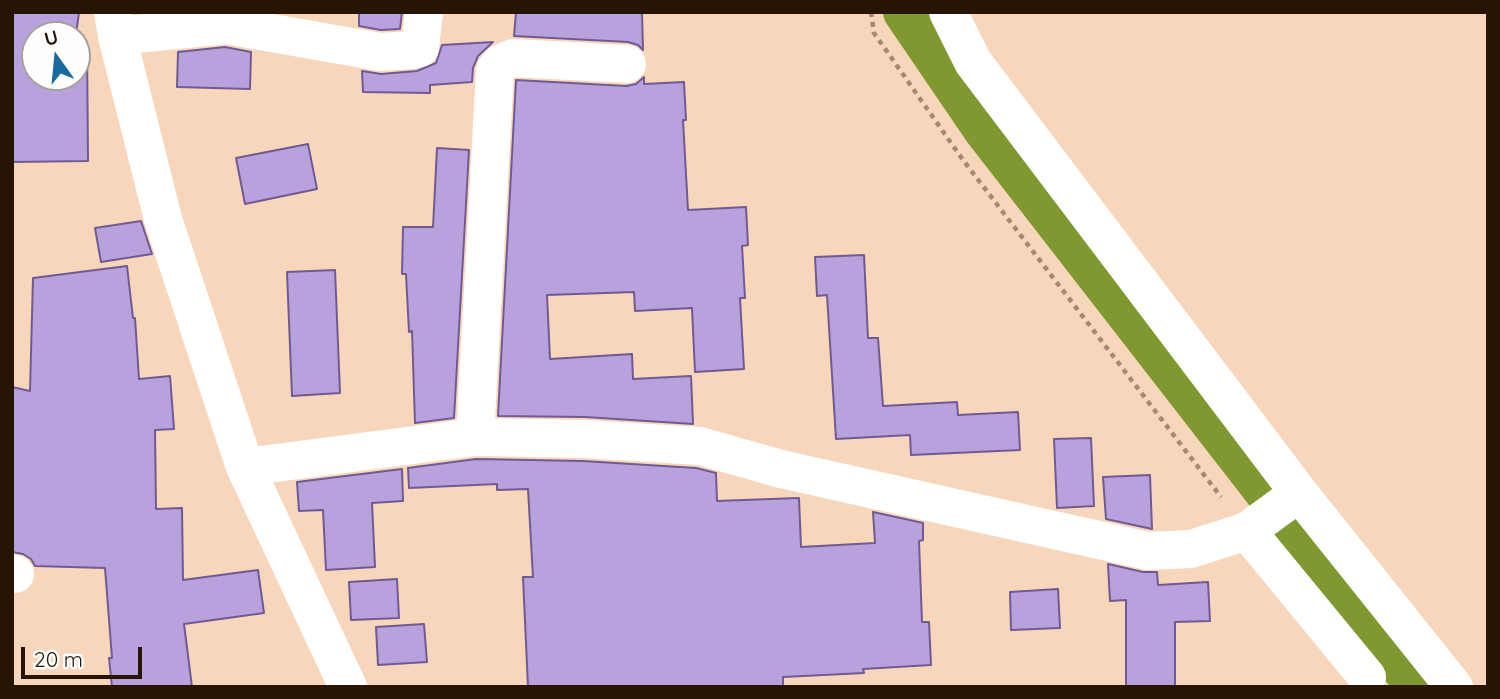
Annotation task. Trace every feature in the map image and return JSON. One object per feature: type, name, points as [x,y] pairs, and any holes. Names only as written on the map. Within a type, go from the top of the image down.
[{"type":"street","points":[[348,687],[245,467],[163,219],[115,24],[226,25],[380,52],[412,51],[420,48],[424,12]]},
{"type":"street","points":[[948,12],[973,62],[1294,497],[1454,687]]},
{"type":"street","points":[[475,437],[495,70],[501,62],[513,58],[627,64]]},
{"type":"street","points":[[245,467],[475,437],[584,439],[700,446],[781,469],[1148,551],[1191,549],[1250,528],[1294,497]]},
{"type":"street","points":[[1250,528],[1367,677]]},
{"type":"path","points":[[871,12],[874,33],[962,160],[1250,528]]},
{"type":"building","points":[[12,12],[79,12],[78,21],[21,21],[21,91],[87,91],[88,161],[12,162]]},
{"type":"building","points":[[359,12],[402,12],[400,29],[381,30],[359,26]]},
{"type":"building","points":[[516,12],[642,12],[643,50],[628,42],[514,36]]},
{"type":"building","points":[[493,42],[478,56],[473,68],[472,82],[430,85],[430,93],[363,92],[362,71],[381,74],[417,71],[436,63],[442,45]]},
{"type":"building","points":[[225,47],[251,52],[250,89],[177,87],[178,52]]},
{"type":"building","points":[[644,77],[644,84],[684,82],[686,120],[683,120],[688,210],[746,207],[748,245],[742,246],[745,298],[740,298],[744,369],[695,372],[692,308],[635,311],[634,292],[547,295],[550,359],[632,354],[633,379],[691,376],[693,424],[585,417],[498,416],[516,80],[626,86],[636,84]]},
{"type":"building","points":[[308,144],[317,189],[245,204],[236,158]]},
{"type":"building","points":[[437,148],[469,150],[454,418],[415,423],[412,331],[409,332],[406,274],[402,274],[403,227],[433,227]]},
{"type":"building","points":[[141,221],[152,254],[101,262],[95,228]]},
{"type":"building","points":[[864,255],[868,338],[878,338],[883,406],[957,402],[958,415],[1018,412],[1020,450],[911,455],[910,435],[836,439],[827,295],[817,296],[815,257]]},
{"type":"building","points":[[127,266],[135,318],[139,379],[170,376],[174,429],[155,430],[156,509],[182,508],[183,580],[258,570],[264,613],[184,624],[192,687],[112,687],[105,568],[35,566],[31,559],[23,554],[12,552],[12,387],[30,391],[33,278]]},
{"type":"building","points":[[335,270],[340,393],[292,396],[287,272]]},
{"type":"building","points":[[1091,438],[1094,506],[1057,508],[1054,439]]},
{"type":"building","points":[[476,459],[583,461],[696,468],[716,473],[717,501],[799,498],[801,547],[875,543],[873,512],[923,523],[923,540],[919,541],[922,622],[929,622],[931,665],[863,669],[864,673],[783,677],[783,687],[528,687],[523,577],[533,577],[528,489],[497,490],[497,484],[409,488],[408,468]]},
{"type":"building","points":[[402,469],[403,501],[372,503],[375,567],[326,570],[323,510],[299,511],[297,482]]},
{"type":"building","points":[[1150,475],[1152,529],[1106,519],[1103,477]]},
{"type":"building","points":[[1108,564],[1143,572],[1157,572],[1158,585],[1208,582],[1210,621],[1175,622],[1175,687],[1126,687],[1126,600],[1110,601]]},
{"type":"building","points":[[397,579],[399,618],[351,620],[349,582]]},
{"type":"building","points":[[1058,589],[1060,628],[1011,630],[1010,592]]},
{"type":"building","points":[[424,624],[427,662],[378,665],[376,627]]},
{"type":"waterway","points":[[904,12],[983,128],[1417,687]]}]
